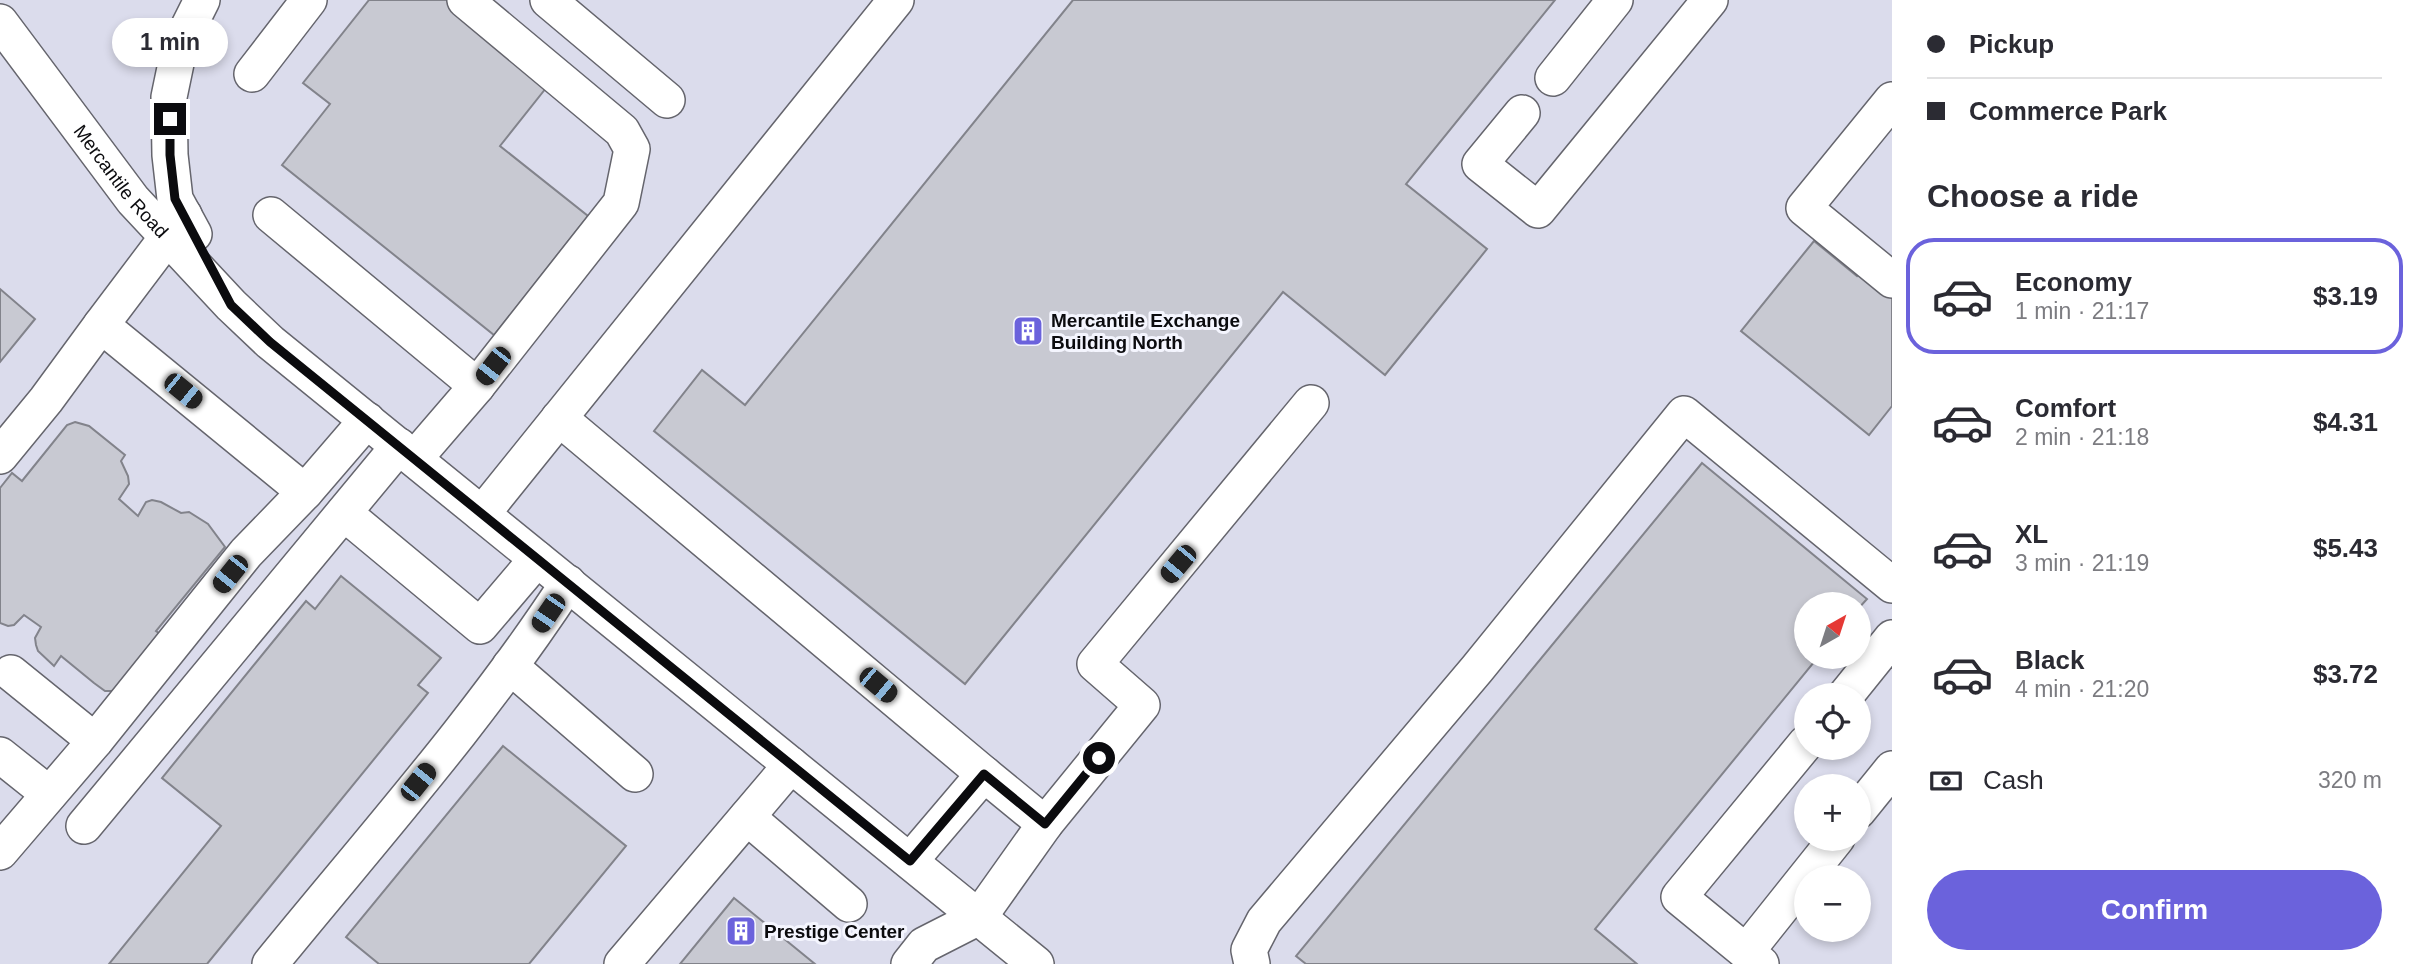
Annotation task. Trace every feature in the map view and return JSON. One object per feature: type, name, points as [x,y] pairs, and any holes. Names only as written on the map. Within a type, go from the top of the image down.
[{"type":"street","points":[[202,0],[180,44],[169,97],[170,155],[176,226],[231,305],[270,342],[1036,964]]},
{"type":"street","points":[[252,74],[309,0]]},
{"type":"street","points":[[84,826],[344,513],[477,386],[621,204],[632,149],[622,131],[465,0]]},
{"type":"street","points":[[548,0],[667,100]]},
{"type":"street","points":[[482,514],[896,0]]},
{"type":"street","points":[[1553,78],[1615,0]]},
{"type":"street","points":[[1522,113],[1480,164],[1538,209],[1710,0]]},
{"type":"street","name":"Mercantile Road","points":[[0,22],[133,200],[176,226]]},
{"type":"street","points":[[1892,100],[1804,208],[1892,280]]},
{"type":"street","points":[[271,215],[477,386]]},
{"type":"street","points":[[0,456],[46,400],[176,226]]},
{"type":"street","points":[[101,325],[305,492]]},
{"type":"street","points":[[909,964],[924,945],[979,917],[1045,824],[1142,705],[1095,664],[1311,403]]},
{"type":"street","points":[[1252,964],[1249,950],[1264,921],[1477,669],[1685,414],[1892,585]]},
{"type":"street","points":[[559,418],[1045,824]]},
{"type":"street","points":[[0,852],[95,741],[246,553],[305,492],[367,420]]},
{"type":"street","points":[[344,513],[480,626],[537,559]]},
{"type":"street","points":[[280,961],[510,666],[568,583]]},
{"type":"street","points":[[1856,683],[1892,638]]},
{"type":"street","points":[[510,666],[635,774]]},
{"type":"street","points":[[11,673],[95,741]]},
{"type":"street","points":[[0,755],[49,794]]},
{"type":"street","points":[[1794,758],[1679,897],[1754,958],[1828,851]]},
{"type":"street","points":[[622,964],[791,765]]},
{"type":"street","points":[[1871,795],[1892,769]]},
{"type":"street","points":[[910,861],[984,774]]},
{"type":"street","points":[[747,817],[849,904]]},
{"type":"shaded area","points":[[0,0],[1892,0],[1892,964],[0,964]]},
{"type":"building","points":[[369,0],[447,0],[550,83],[500,146],[588,216],[494,335],[282,165],[330,104],[303,83]]},
{"type":"building","name":"Mercantile Exchange Building North","points":[[1073,0],[1555,0],[1406,184],[1487,249],[1385,375],[1283,292],[965,684],[654,431],[702,370],[745,405]]},
{"type":"building","points":[[1814,241],[1857,276],[1864,268],[1892,291],[1892,406],[1869,435],[1741,331]]},
{"type":"building","points":[[0,289],[35,319],[0,362]]},
{"type":"building","points":[[75,422],[89,426],[125,455],[121,461],[129,484],[119,499],[138,516],[146,502],[161,502],[181,513],[189,512],[208,524],[225,547],[156,631],[160,634],[112,691],[105,691],[61,656],[54,666],[38,651],[36,645],[35,638],[41,627],[24,615],[14,625],[0,623],[0,488],[12,473],[22,481],[67,425]]},
{"type":"building","points":[[1702,463],[1859,592],[1794,592],[1794,669],[1808,669],[1794,683],[1794,686],[1595,929],[1637,964],[1306,964],[1296,956]]},
{"type":"building","points":[[341,576],[441,658],[418,685],[428,693],[207,964],[109,964],[221,826],[162,778],[306,601],[315,609]]},
{"type":"building","points":[[503,746],[626,846],[529,964],[379,964],[346,937]]},
{"type":"building","name":"Prestige Center","points":[[734,898],[815,964],[680,964]]},
{"type":"place","name":"Mercantile Exchange Building North","points":[[1028,331]]},
{"type":"place","name":"Prestige Center","points":[[741,931]]},
{"type":"route","points":[[170,119],[170,155],[175,199],[231,305],[270,342],[910,861],[984,774],[1045,824],[1099,758]]}]
